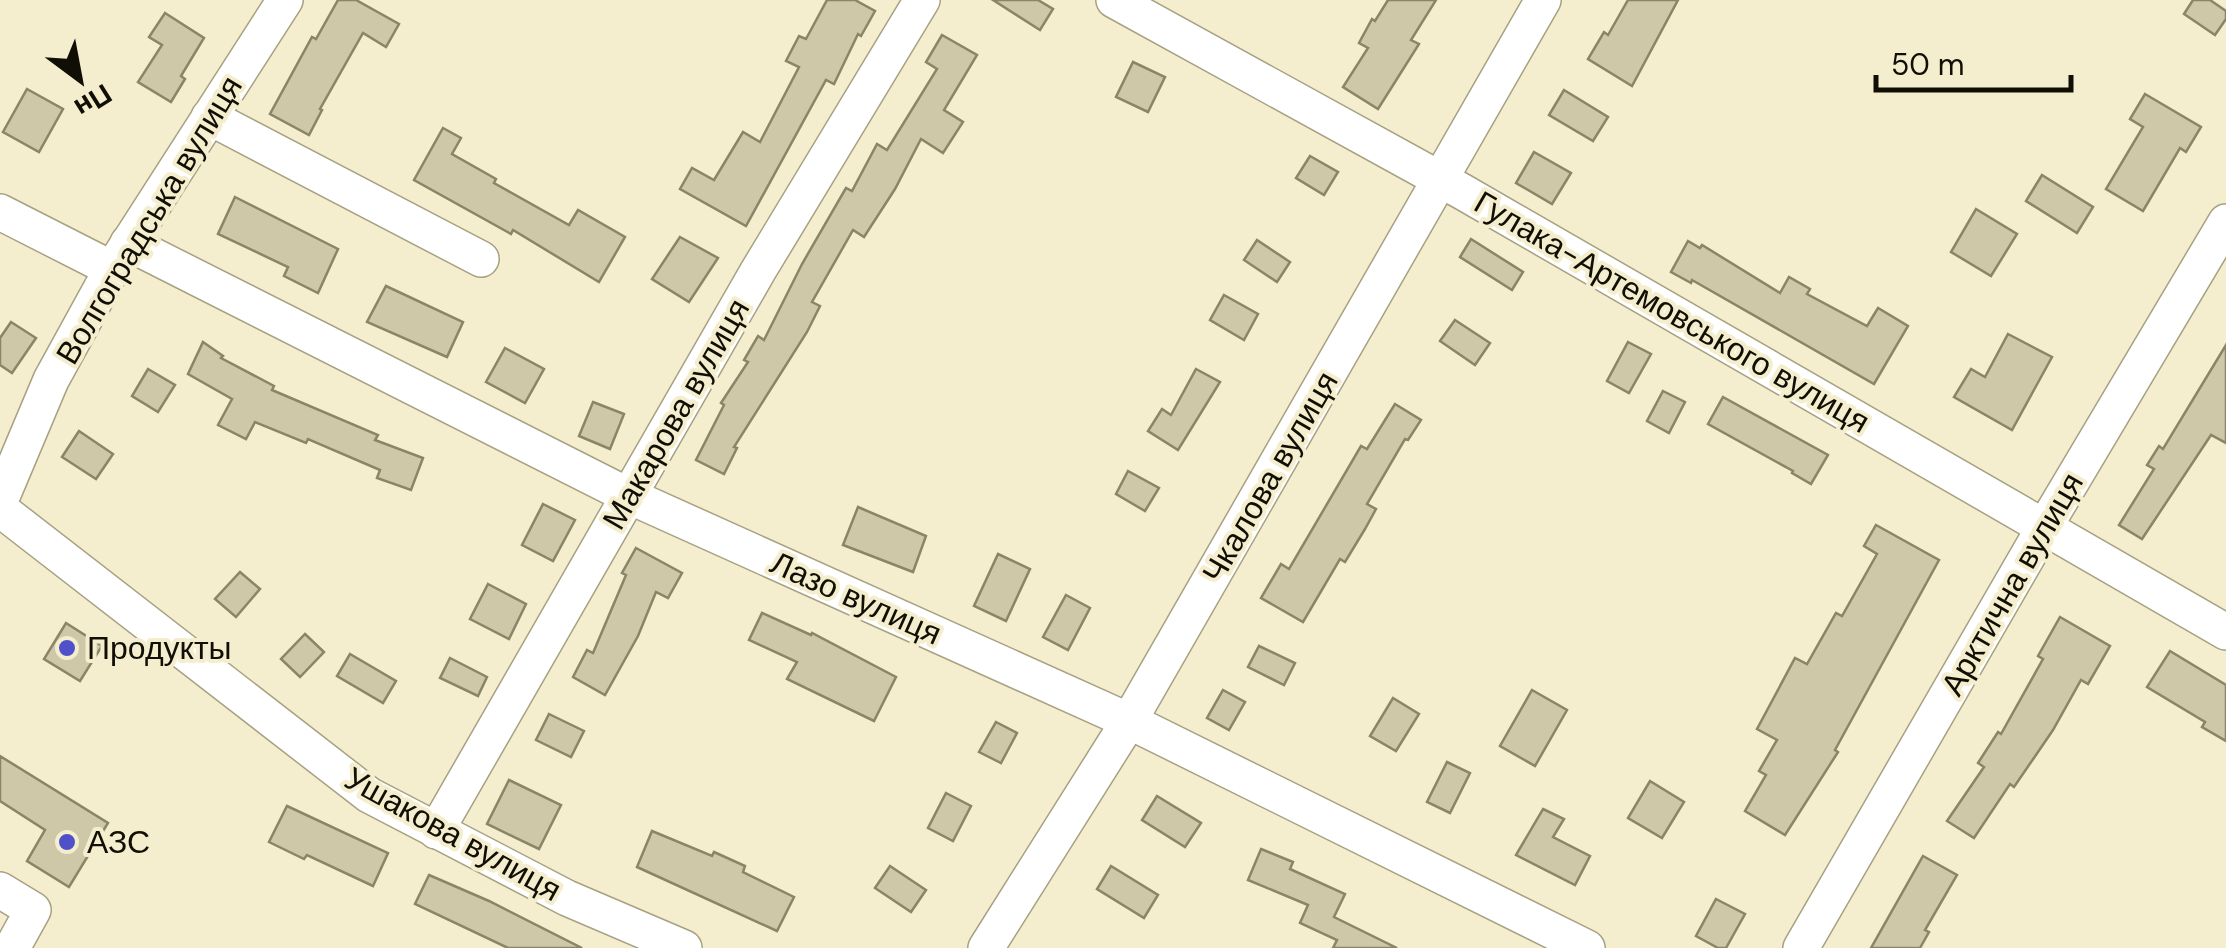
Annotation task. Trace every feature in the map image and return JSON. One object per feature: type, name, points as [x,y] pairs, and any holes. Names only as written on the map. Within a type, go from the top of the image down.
[{"type":"street","name":"Волгоградська вулиця","points":[[0,501],[51,380],[120,256],[285,0]]},
{"type":"street","name":"Макарова вулиця","points":[[436,831],[758,272],[922,0]]},
{"type":"street","name":"Гулака-Артемовського вулиця","points":[[1114,0],[1441,180],[2226,632]]},
{"type":"street","name":"Чкалова вулиця","points":[[986,948],[1129,721],[1543,0]]},
{"type":"street","points":[[209,117],[481,259]]},
{"type":"street","name":"Лазо вулиця","points":[[0,212],[120,256],[629,496],[1129,721],[1587,948]]},
{"type":"street","name":"Арктична вулиця","points":[[1801,948],[2044,526],[2226,222]]},
{"type":"street","name":"Ушакова вулиця","points":[[0,509],[369,795],[568,898],[684,948]]},
{"type":"street","points":[[0,890],[33,910],[12,948]]},
{"type":"building","points":[[338,0],[356,0],[399,24],[386,47],[363,33],[309,135],[270,114],[312,37],[316,39]]},
{"type":"building","points":[[827,0],[855,0],[875,11],[861,36],[858,34],[834,84],[826,80],[746,226],[680,189],[692,168],[714,180],[743,132],[760,142],[799,67],[786,61],[799,36],[806,39]]},
{"type":"building","points":[[993,0],[1038,0],[1053,9],[1040,30]]},
{"type":"building","points":[[1388,0],[1436,0],[1411,40],[1419,44],[1378,109],[1343,87],[1368,48],[1359,43]]},
{"type":"building","points":[[1628,0],[1678,0],[1632,86],[1588,59],[1604,32],[1608,35]]},
{"type":"building","points":[[2193,0],[2210,0],[2226,11],[2226,19],[2215,35],[2184,14]]},
{"type":"building","points":[[165,13],[204,38],[181,76],[185,79],[171,102],[138,82],[162,45],[149,37]]},
{"type":"building","points":[[942,35],[977,55],[944,110],[963,122],[943,153],[921,139],[864,237],[853,230],[812,302],[820,306],[807,332],[734,447],[737,448],[724,474],[696,460],[724,405],[721,403],[748,362],[744,360],[758,336],[764,340],[846,188],[852,191],[877,144],[887,150],[937,69],[926,62]]},
{"type":"building","points":[[1133,62],[1165,77],[1148,112],[1116,97]]},
{"type":"building","points":[[27,89],[63,109],[39,152],[3,132]]},
{"type":"building","points":[[1564,90],[1608,117],[1593,141],[1549,115]]},
{"type":"building","points":[[2145,94],[2201,127],[2186,152],[2180,148],[2143,211],[2106,189],[2143,127],[2130,119]]},
{"type":"building","points":[[443,128],[461,138],[452,154],[496,179],[494,183],[569,225],[578,210],[625,237],[599,282],[513,230],[511,234],[414,180]]},
{"type":"building","points":[[1534,152],[1571,173],[1552,204],[1516,183]]},
{"type":"building","points":[[1310,156],[1338,172],[1324,195],[1296,178]]},
{"type":"building","points":[[2042,175],[2093,207],[2077,233],[2026,201]]},
{"type":"building","points":[[235,197],[338,249],[318,293],[284,276],[288,267],[218,234]]},
{"type":"building","points":[[1976,209],[2017,234],[1991,276],[1951,252]]},
{"type":"building","points":[[680,237],[718,258],[689,302],[652,279]]},
{"type":"building","points":[[1471,239],[1523,272],[1512,290],[1460,257]]},
{"type":"building","points":[[1257,240],[1290,262],[1277,282],[1244,260]]},
{"type":"building","points":[[1688,241],[1700,248],[1702,245],[1780,293],[1789,277],[1810,289],[1807,294],[1867,326],[1878,308],[1908,326],[1874,384],[1692,280],[1691,283],[1671,272]]},
{"type":"building","points":[[386,286],[463,322],[447,357],[367,322]]},
{"type":"building","points":[[1224,295],[1258,314],[1244,340],[1210,320]]},
{"type":"building","points":[[1455,320],[1490,343],[1475,365],[1440,341]]},
{"type":"building","points":[[11,322],[36,338],[12,373],[0,365],[0,338]]},
{"type":"building","points":[[2008,334],[2052,357],[2012,430],[1954,397],[1971,369],[1985,377]]},
{"type":"building","points":[[203,342],[221,358],[274,386],[272,390],[378,435],[375,440],[423,458],[411,490],[377,478],[380,470],[308,439],[306,443],[255,422],[246,439],[218,425],[232,399],[188,374]]},
{"type":"building","points":[[1628,342],[1651,354],[1629,393],[1607,381]]},
{"type":"building","points":[[2226,345],[2226,443],[2211,435],[2142,539],[2119,525],[2154,469],[2147,465],[2159,446],[2163,449]]},
{"type":"building","points":[[505,348],[544,369],[525,403],[486,382]]},
{"type":"building","points":[[148,369],[175,385],[158,412],[132,396]]},
{"type":"building","points":[[1196,369],[1220,382],[1178,450],[1148,431],[1162,409],[1171,415]]},
{"type":"building","points":[[1663,391],[1685,402],[1669,433],[1647,421]]},
{"type":"building","points":[[1723,397],[1828,455],[1811,484],[1708,424]]},
{"type":"building","points":[[593,402],[624,414],[610,449],[579,436]]},
{"type":"building","points":[[1395,404],[1421,420],[1405,439],[1367,504],[1376,509],[1365,529],[1345,562],[1340,559],[1303,622],[1261,598],[1281,564],[1289,569],[1361,446],[1367,449]]},
{"type":"building","points":[[79,431],[113,454],[96,479],[62,457]]},
{"type":"building","points":[[1128,471],[1159,488],[1145,511],[1116,494]]},
{"type":"building","points":[[543,504],[575,520],[553,561],[522,545]]},
{"type":"building","points":[[858,507],[926,536],[913,572],[843,545]]},
{"type":"building","points":[[1876,525],[1939,560],[1835,750],[1838,752],[1785,835],[1745,811],[1766,775],[1759,771],[1777,740],[1757,729],[1795,658],[1807,664],[1836,613],[1842,616],[1877,554],[1864,546]]},
{"type":"building","points":[[636,548],[682,573],[668,598],[656,592],[638,636],[605,695],[573,677],[587,650],[593,653],[626,575],[622,573]]},
{"type":"building","points":[[998,554],[1030,569],[1006,621],[974,606]]},
{"type":"building","points":[[240,572],[260,589],[236,617],[215,599]]},
{"type":"building","points":[[488,584],[526,604],[509,639],[470,619]]},
{"type":"building","points":[[1066,595],[1090,608],[1068,650],[1043,637]]},
{"type":"building","points":[[762,613],[812,633],[896,677],[874,721],[787,679],[797,662],[749,640]]},
{"type":"building","points":[[2060,617],[2110,646],[2088,684],[2081,680],[2053,730],[1974,838],[1947,821],[1984,767],[1978,763],[1998,732],[2001,734],[2043,659],[2038,656]]},
{"type":"building","points":[[66,623],[102,646],[80,681],[44,659]]},
{"type":"building","points":[[305,634],[324,652],[300,677],[281,659]]},
{"type":"building","points":[[1259,646],[1295,663],[1284,685],[1248,667]]},
{"type":"building","points":[[2170,651],[2226,685],[2226,741],[2202,727],[2205,722],[2147,687]]},
{"type":"building","points":[[350,654],[396,681],[383,703],[337,676]]},
{"type":"building","points":[[450,658],[487,677],[478,696],[440,678]]},
{"type":"building","points":[[1223,690],[1245,702],[1229,730],[1207,718]]},
{"type":"building","points":[[1532,690],[1567,710],[1535,766],[1500,746]]},
{"type":"building","points":[[1393,698],[1419,714],[1396,751],[1370,736]]},
{"type":"building","points":[[549,714],[584,731],[571,757],[536,740]]},
{"type":"building","points":[[996,722],[1017,733],[1001,763],[979,752]]},
{"type":"building","points":[[0,756],[108,823],[69,887],[27,861],[45,830],[0,801]]},
{"type":"building","points":[[1447,762],[1470,773],[1450,813],[1427,802]]},
{"type":"building","points":[[509,780],[561,805],[539,849],[487,824]]},
{"type":"building","points":[[1650,781],[1684,802],[1662,838],[1628,818]]},
{"type":"building","points":[[946,793],[971,806],[953,841],[928,828]]},
{"type":"building","points":[[1157,796],[1201,823],[1185,847],[1142,820]]},
{"type":"building","points":[[287,806],[388,853],[373,886],[269,842]]},
{"type":"building","points":[[1543,809],[1564,819],[1553,837],[1590,856],[1575,885],[1516,855]]},
{"type":"building","points":[[652,831],[745,866],[743,872],[794,897],[777,931],[637,867]]},
{"type":"building","points":[[1261,849],[1293,862],[1290,869],[1345,894],[1334,917],[1397,948],[1333,948],[1337,940],[1300,923],[1308,905],[1248,880]]},
{"type":"building","points":[[1923,856],[1957,875],[1925,930],[1929,932],[1920,948],[1871,948]]},
{"type":"building","points":[[890,866],[926,890],[911,912],[875,888]]},
{"type":"building","points":[[1111,866],[1158,895],[1144,918],[1097,889]]},
{"type":"building","points":[[429,875],[582,948],[508,948],[415,904]]},
{"type":"building","points":[[1716,899],[1745,914],[1726,948],[1696,936]]},
{"type":"place","name":"Продукты","points":[[67,648]]},
{"type":"place","name":"АЗС","points":[[67,842]]}]
